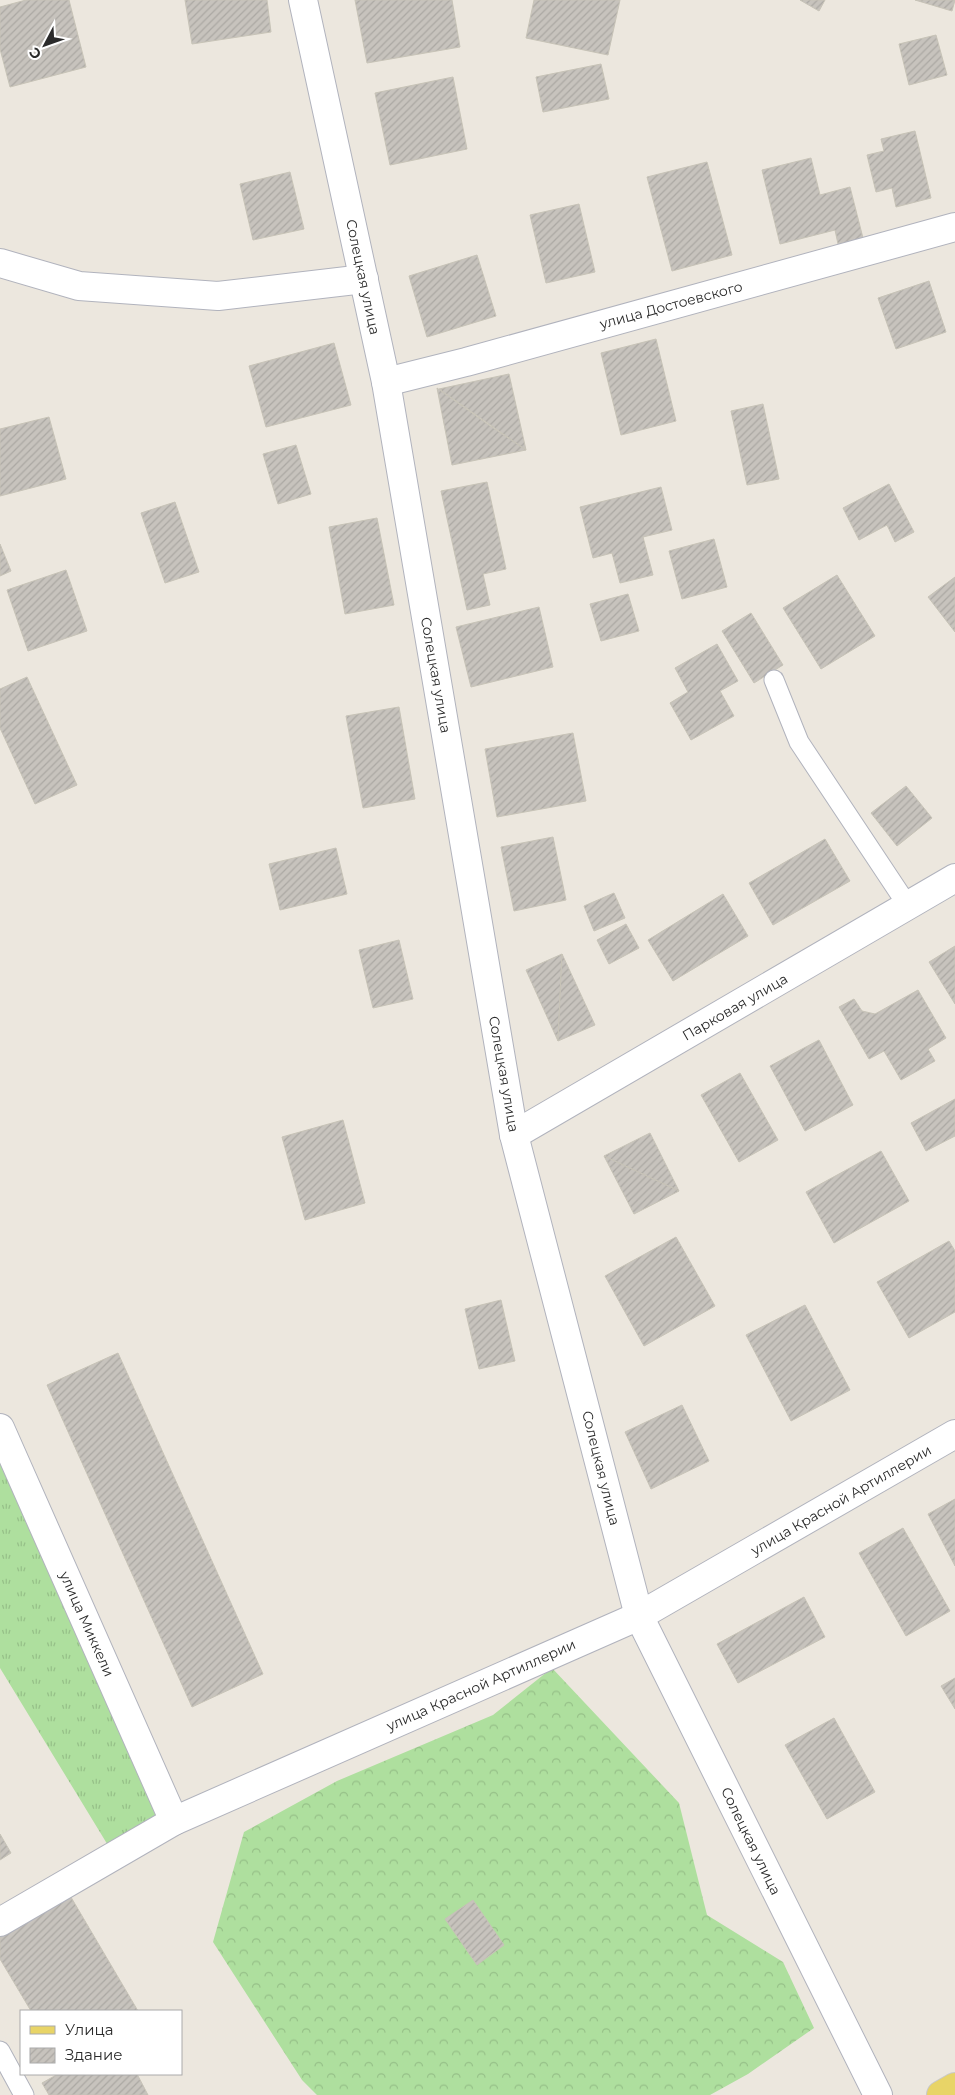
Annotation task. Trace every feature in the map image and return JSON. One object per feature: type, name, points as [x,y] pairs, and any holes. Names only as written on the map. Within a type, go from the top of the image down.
[{"type":"main road","points":[[941,2095],[955,2087]]},
{"type":"street","name":"Солецкая улица","points":[[303,0],[386,382],[514,1135],[639,1616],[878,2095]]},
{"type":"street","name":"улица Достоевского","points":[[386,382],[466,362],[955,227]]},
{"type":"street","points":[[0,262],[79,286],[218,296],[364,279]]},
{"type":"street","name":"Парковая улица","points":[[514,1135],[955,878]]},
{"type":"street","name":"улица Миккели","points":[[0,1428],[174,1821]]},
{"type":"street","name":"улица Красной Артиллерии","points":[[0,1922],[174,1821],[639,1616],[955,1434]]},
{"type":"lane","points":[[774,680],[800,742],[908,906]]},
{"type":"lane","points":[[0,2051],[24,2095]]},
{"type":"green space","points":[[0,1457],[60,1599],[159,1816],[109,1847],[0,1668]]},
{"type":"green space","points":[[552,1668],[679,1803],[707,1915],[783,1962],[814,2028],[748,2074],[710,2095],[317,2095],[302,2080],[213,1942],[244,1832],[337,1781],[493,1715]]},
{"type":"building","points":[[26,0],[69,0],[86,67],[10,87],[0,49],[0,7]]},
{"type":"building","points":[[185,0],[267,0],[271,32],[192,44]]},
{"type":"building","points":[[355,0],[452,0],[460,47],[367,63]]},
{"type":"building","points":[[534,0],[620,0],[608,55],[526,38]]},
{"type":"building","points":[[800,0],[825,0],[819,11]]},
{"type":"building","points":[[915,0],[955,0],[952,11]]},
{"type":"building","points":[[936,35],[947,75],[909,85],[899,44]]},
{"type":"building","points":[[601,64],[609,99],[543,112],[536,77]]},
{"type":"building","points":[[453,77],[467,149],[390,165],[375,93]]},
{"type":"building","points":[[915,131],[931,198],[896,207],[892,188],[876,192],[867,155],[884,151],[881,139]]},
{"type":"building","points":[[811,158],[820,195],[850,187],[863,238],[838,244],[835,230],[780,244],[762,170]]},
{"type":"building","points":[[707,162],[732,255],[672,271],[647,177]]},
{"type":"building","points":[[290,172],[304,229],[253,240],[240,184]]},
{"type":"building","points":[[579,204],[595,272],[546,283],[530,215]]},
{"type":"building","points":[[477,255],[496,316],[427,337],[409,276]]},
{"type":"building","points":[[929,281],[946,332],[896,349],[878,298]]},
{"type":"building","points":[[656,339],[676,421],[621,435],[601,353]]},
{"type":"building","points":[[334,343],[351,405],[266,427],[249,366]]},
{"type":"building","points":[[509,374],[526,450],[439,389]]},
{"type":"building","points":[[437,388],[486,423],[526,450],[452,465]]},
{"type":"building","points":[[763,404],[779,479],[747,485],[731,411]]},
{"type":"building","points":[[49,417],[66,479],[0,496],[0,429]]},
{"type":"building","points":[[296,445],[311,494],[278,504],[263,454]]},
{"type":"building","points":[[487,482],[506,569],[483,574],[490,605],[467,610],[441,491]]},
{"type":"building","points":[[889,484],[914,532],[895,542],[887,525],[859,540],[843,508]]},
{"type":"building","points":[[661,487],[672,530],[643,537],[653,575],[620,583],[612,553],[593,558],[580,507]]},
{"type":"building","points":[[175,502],[199,572],[165,583],[141,513]]},
{"type":"building","points":[[377,518],[394,605],[345,614],[329,527]]},
{"type":"building","points":[[714,539],[727,587],[682,599],[669,551]]},
{"type":"building","points":[[0,544],[11,571],[0,576]]},
{"type":"building","points":[[66,570],[87,631],[28,651],[7,590]]},
{"type":"building","points":[[837,575],[875,636],[821,669],[783,608]]},
{"type":"building","points":[[955,577],[955,632],[928,597]]},
{"type":"building","points":[[628,594],[639,631],[601,641],[590,604]]},
{"type":"building","points":[[539,607],[553,667],[471,687],[456,627]]},
{"type":"building","points":[[751,613],[783,665],[754,683],[722,631]]},
{"type":"building","points":[[717,644],[738,681],[720,691],[734,716],[691,740],[670,703],[688,692],[675,668]]},
{"type":"building","points":[[27,677],[77,785],[35,804],[0,728],[0,689]]},
{"type":"building","points":[[399,707],[415,799],[363,808],[346,716]]},
{"type":"building","points":[[573,733],[586,801],[497,817],[485,749]]},
{"type":"building","points":[[906,786],[932,818],[897,846],[871,813]]},
{"type":"building","points":[[553,837],[566,900],[514,911],[501,847]]},
{"type":"building","points":[[825,839],[850,881],[773,925],[749,883]]},
{"type":"building","points":[[336,848],[347,894],[280,910],[269,864]]},
{"type":"building","points":[[614,893],[625,918],[594,931],[584,906]]},
{"type":"building","points":[[723,894],[748,936],[673,981],[648,940]]},
{"type":"building","points":[[626,924],[639,948],[609,964],[597,940]]},
{"type":"building","points":[[399,940],[413,999],[373,1008],[359,950]]},
{"type":"building","points":[[955,946],[955,1004],[929,962]]},
{"type":"building","points":[[562,954],[558,1041],[526,970]]},
{"type":"building","points":[[562,954],[595,1025],[558,1041]]},
{"type":"building","points":[[918,990],[946,1038],[928,1049],[935,1061],[901,1080],[884,1051],[869,1059],[839,1007],[854,999],[862,1011],[875,1014]]},
{"type":"building","points":[[819,1040],[853,1105],[805,1131],[770,1066]]},
{"type":"building","points":[[740,1073],[778,1140],[739,1162],[701,1095]]},
{"type":"building","points":[[955,1099],[955,1136],[926,1151],[911,1123]]},
{"type":"building","points":[[343,1120],[365,1203],[305,1220],[282,1137]]},
{"type":"building","points":[[650,1133],[679,1191],[604,1156]]},
{"type":"building","points":[[881,1151],[909,1201],[834,1243],[806,1192]]},
{"type":"building","points":[[604,1156],[679,1191],[634,1214]]},
{"type":"building","points":[[676,1237],[715,1306],[644,1346],[605,1276]]},
{"type":"building","points":[[949,1241],[955,1251],[955,1312],[909,1338],[877,1282]]},
{"type":"building","points":[[501,1300],[515,1361],[479,1369],[465,1309]]},
{"type":"building","points":[[805,1305],[850,1390],[791,1421],[746,1335]]},
{"type":"building","points":[[118,1353],[263,1674],[192,1707],[47,1385]]},
{"type":"building","points":[[682,1405],[709,1461],[651,1489],[625,1432]]},
{"type":"building","points":[[955,1499],[955,1566],[928,1514]]},
{"type":"building","points":[[903,1528],[950,1611],[906,1636],[859,1553]]},
{"type":"building","points":[[804,1597],[825,1637],[738,1683],[717,1644]]},
{"type":"building","points":[[955,1678],[955,1709],[941,1686]]},
{"type":"building","points":[[834,1718],[875,1792],[827,1819],[785,1745]]},
{"type":"building","points":[[0,1834],[11,1853],[0,1860]]},
{"type":"building","points":[[65,1887],[137,2010],[30,2010],[0,1959],[0,1925]]},
{"type":"building","points":[[473,1900],[504,1945],[477,1965],[445,1919]]},
{"type":"building","points":[[56,2075],[138,2075],[148,2095],[49,2095],[42,2083]]}]
